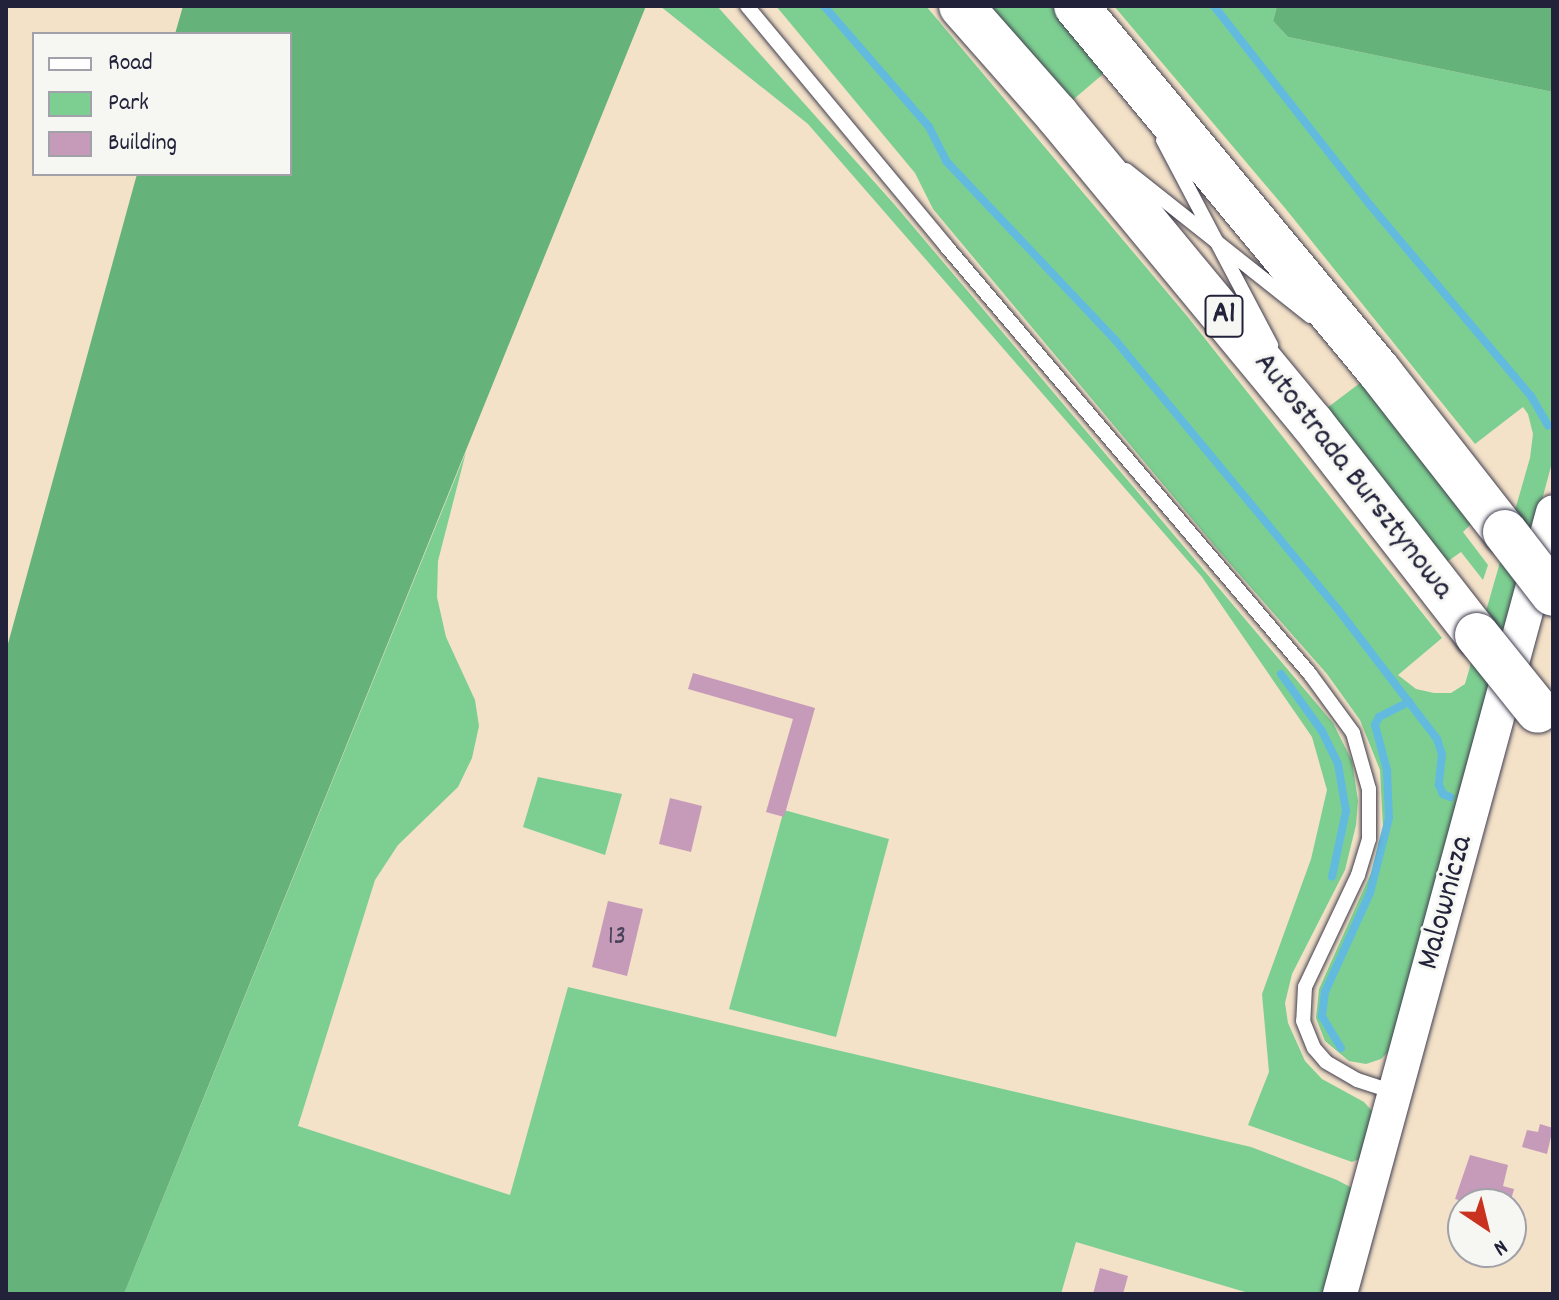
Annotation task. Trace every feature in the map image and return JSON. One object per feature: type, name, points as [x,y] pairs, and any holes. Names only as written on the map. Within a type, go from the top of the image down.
[{"type":"highway","name":"Autostrada Bursztynowa","points":[[961,6],[1057,115],[1312,423],[1545,721]]},
{"type":"highway","points":[[1076,6],[1379,371],[1553,594]]},
{"type":"street","name":"Malownicza","points":[[1340,1294],[1553,512]]},
{"type":"lane","points":[[747,6],[946,246],[1304,666],[1353,733],[1369,789],[1369,839],[1358,875],[1305,987],[1303,1021],[1314,1048],[1326,1062],[1357,1080],[1395,1092]]},
{"type":"lane","points":[[1120,58],[1312,423]]},
{"type":"lane","points":[[1057,115],[1379,371]]},
{"type":"green space","points":[[183,6],[646,6],[124,1294],[6,1294],[6,651],[136,176],[292,176],[292,32],[176,32]]},
{"type":"green space","points":[[660,6],[717,6],[894,204],[1333,723],[1352,761],[1358,801],[1356,825],[1345,870],[1292,974],[1285,1003],[1288,1023],[1305,1061],[1322,1079],[1364,1102],[1372,1111],[1376,1119],[1364,1157],[1352,1162],[1248,1125],[1269,1072],[1262,994],[1311,859],[1327,790],[1312,737],[1202,577],[808,124]]},
{"type":"green space","points":[[776,6],[926,6],[1187,316],[1442,638],[1398,675],[1416,689],[1434,693],[1451,693],[1465,684],[1530,458],[1533,434],[1528,414],[1523,407],[1475,444],[1285,208],[1114,6],[1277,6],[1273,21],[1288,37],[1553,92],[1553,459],[1397,1037],[1394,1046],[1381,1059],[1366,1064],[1349,1061],[1325,1041],[1316,1018],[1319,989],[1372,871],[1383,827],[1380,770],[1360,720],[1327,674],[1218,550],[933,209],[915,173]]},
{"type":"green space","points":[[984,6],[1054,6],[1109,69],[1068,104]]},
{"type":"green space","points":[[1277,6],[1553,6],[1553,92],[1288,37],[1273,21]]},
{"type":"green space","points":[[1364,380],[1475,520],[1463,532],[1488,565],[1483,580],[1461,552],[1444,564],[1323,411]]},
{"type":"green space","points":[[466,452],[438,561],[437,597],[446,637],[475,700],[479,726],[472,758],[458,787],[398,845],[375,880],[298,1126],[510,1195],[568,987],[1251,1147],[1337,1180],[1352,1188],[1326,1294],[1252,1294],[1076,1242],[1061,1294],[124,1294]]},
{"type":"green space","points":[[538,777],[622,794],[605,855],[523,827]]},
{"type":"green space","points":[[784,810],[889,839],[836,1037],[729,1009]]},
{"type":"building","points":[[693,673],[815,708],[784,817],[766,812],[793,719],[688,689]]},
{"type":"building","points":[[670,798],[702,806],[691,852],[659,844]]},
{"type":"building","points":[[608,901],[643,909],[627,976],[592,967]]},
{"type":"building","points":[[1540,1124],[1553,1128],[1547,1154],[1522,1147],[1527,1130],[1538,1132]]},
{"type":"building","points":[[1470,1155],[1508,1165],[1503,1186],[1510,1188],[1459,1188]]},
{"type":"building","points":[[1100,1268],[1128,1276],[1123,1294],[1093,1294]]},
{"type":"waterway","points":[[824,6],[929,127],[946,161],[1116,341],[1340,612],[1437,739],[1442,754],[1439,785],[1443,794],[1450,797]]},
{"type":"waterway","points":[[1214,6],[1370,205],[1531,396],[1548,425]]},
{"type":"waterway","points":[[1281,674],[1322,731],[1338,764],[1346,811],[1332,877]]},
{"type":"waterway","points":[[1341,1048],[1322,1016],[1325,992],[1370,893],[1389,818],[1387,770],[1375,725],[1379,717],[1409,702]]}]
